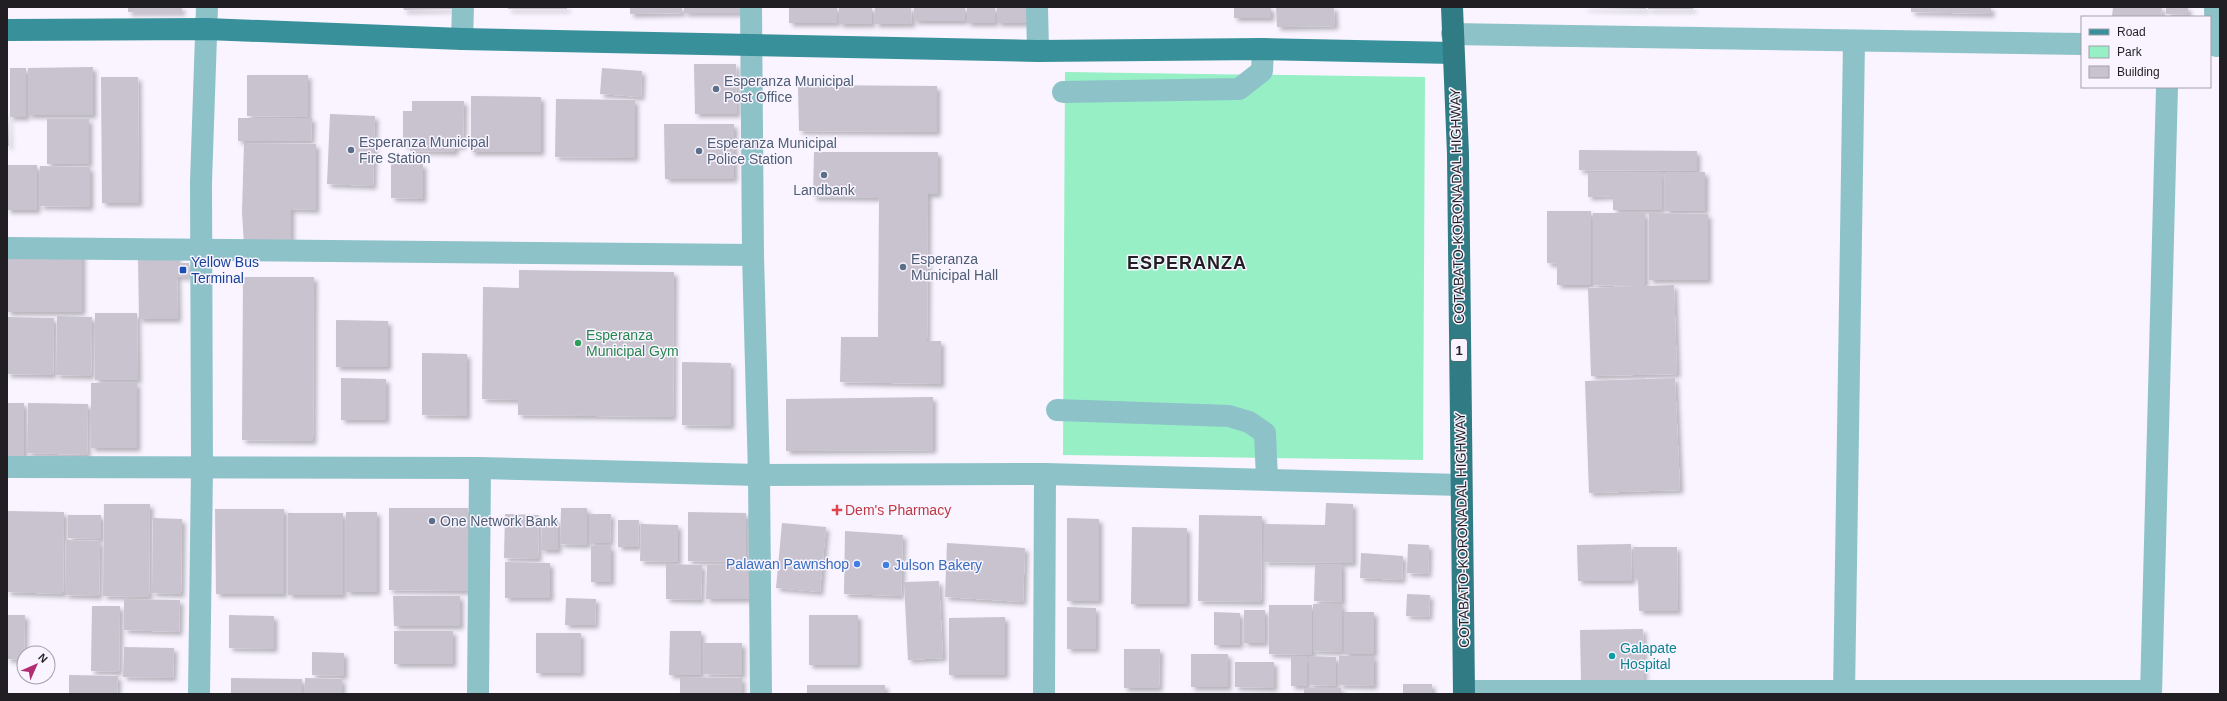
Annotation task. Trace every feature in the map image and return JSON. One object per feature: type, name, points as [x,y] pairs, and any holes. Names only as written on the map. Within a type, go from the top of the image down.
[{"type":"highway","name":"COTABATO-KORONADAL HIGHWAY","points":[[1452,7],[1458,154],[1464,692]]},
{"type":"main road","points":[[7,30],[207,29],[462,39],[1038,51],[1263,49],[1453,44]]},
{"type":"street","points":[[199,694],[202,469],[201,182],[207,7]]},
{"type":"street","points":[[462,39],[463,7]]},
{"type":"street","points":[[751,7],[753,255],[759,475],[760,694]]},
{"type":"street","points":[[1037,7],[1038,51]]},
{"type":"street","points":[[2215,7],[2215,46]]},
{"type":"street","points":[[1453,44],[1854,41],[2081,44]]},
{"type":"street","points":[[1844,692],[1854,41]]},
{"type":"street","points":[[1063,92],[1239,89],[1262,72],[1263,49]]},
{"type":"street","points":[[1464,692],[2151,693],[2167,88]]},
{"type":"street","points":[[7,248],[753,255]]},
{"type":"street","points":[[1057,410],[1229,416],[1249,422],[1265,432],[1267,479]]},
{"type":"street","points":[[7,467],[202,469],[480,468],[759,475],[1045,474],[1461,485]]},
{"type":"street","points":[[478,694],[480,468]]},
{"type":"street","points":[[1044,694],[1045,474]]},
{"type":"green space","points":[[1065,72],[1425,77],[1423,460],[1063,455]]},
{"type":"building","points":[[128,7],[182,7],[182,12],[128,12]]},
{"type":"building","points":[[403,7],[453,7],[453,9],[404,10]]},
{"type":"building","points":[[508,7],[567,7],[567,9],[508,9]]},
{"type":"building","points":[[630,7],[682,7],[682,13],[630,14]]},
{"type":"building","points":[[684,7],[750,7],[750,13],[684,13]]},
{"type":"building","points":[[789,7],[837,7],[837,23],[789,23]]},
{"type":"building","points":[[839,7],[872,7],[872,24],[839,24]]},
{"type":"building","points":[[875,7],[911,7],[912,24],[875,24]]},
{"type":"building","points":[[914,7],[965,7],[965,21],[914,21]]},
{"type":"building","points":[[967,7],[995,7],[995,23],[967,23]]},
{"type":"building","points":[[997,7],[1032,7],[1032,23],[997,23]]},
{"type":"building","points":[[1234,7],[1271,7],[1271,18],[1234,18]]},
{"type":"building","points":[[1276,7],[1334,7],[1335,26],[1277,27]]},
{"type":"building","points":[[1646,7],[1646,9],[1584,8]]},
{"type":"building","points":[[1648,7],[1693,7],[1693,9],[1648,9]]},
{"type":"building","points":[[1911,7],[1991,7],[1991,14],[1911,12]]},
{"type":"building","points":[[2113,7],[2162,7],[2161,16],[2112,16]]},
{"type":"building","points":[[2166,7],[2188,7],[2188,15],[2166,14]]},
{"type":"building","name":"Esperanza Municipal Post Office","points":[[694,64],[736,64],[737,114],[695,114]]},
{"type":"building","points":[[93,67],[93,115],[28,115],[28,68]]},
{"type":"building","points":[[10,68],[26,68],[26,117],[10,117]]},
{"type":"building","points":[[602,68],[642,71],[641,97],[600,94]]},
{"type":"building","points":[[247,75],[308,75],[308,117],[247,116]]},
{"type":"building","points":[[101,77],[138,77],[139,203],[102,203]]},
{"type":"building","points":[[798,85],[937,86],[937,132],[799,131]]},
{"type":"building","points":[[471,96],[541,97],[541,152],[471,152]]},
{"type":"building","points":[[556,99],[635,100],[635,158],[555,157]]},
{"type":"building","points":[[412,101],[464,101],[463,146],[455,146],[455,152],[410,151],[410,145],[403,145],[403,111],[412,111]]},
{"type":"building","points":[[8,113],[9,146],[7,146]]},
{"type":"building","name":"Esperanza Municipal Fire Station","points":[[330,114],[375,116],[373,186],[327,184]]},
{"type":"building","points":[[238,118],[312,118],[311,141],[238,141]]},
{"type":"building","points":[[47,119],[89,119],[89,164],[47,164]]},
{"type":"building","name":"Esperanza Municipal Police Station","points":[[664,124],[734,124],[734,179],[665,179]]},
{"type":"building","points":[[244,143],[316,144],[316,210],[291,209],[291,245],[244,244],[242,212]]},
{"type":"building","points":[[1579,150],[1697,151],[1697,171],[1579,170]]},
{"type":"building","name":"Esperanza Municipal Hall","points":[[814,152],[938,152],[938,194],[928,194],[927,341],[941,341],[941,384],[840,382],[841,337],[878,337],[879,198],[813,197]]},
{"type":"building","points":[[391,164],[423,164],[423,199],[391,198]]},
{"type":"building","points":[[7,165],[37,165],[37,210],[7,210]]},
{"type":"building","points":[[40,166],[90,167],[90,207],[40,206]]},
{"type":"building","points":[[1588,172],[1662,172],[1662,210],[1613,210],[1613,196],[1588,197]]},
{"type":"building","points":[[1665,172],[1705,172],[1705,211],[1665,211]]},
{"type":"building","points":[[1547,211],[1591,211],[1591,285],[1557,285],[1557,264],[1547,263]]},
{"type":"building","points":[[1593,213],[1645,213],[1645,286],[1674,285],[1677,374],[1591,376],[1588,288],[1638,286],[1593,285]]},
{"type":"building","points":[[1649,213],[1708,214],[1708,280],[1649,280]]},
{"type":"building","points":[[7,251],[82,251],[82,312],[7,312]]},
{"type":"building","points":[[177,254],[177,263],[189,263],[188,277],[177,276],[178,319],[139,319],[138,255]]},
{"type":"building","name":"Esperanza Municipal Gym","points":[[519,270],[674,272],[673,417],[518,415],[518,400],[482,399],[483,287],[519,288]]},
{"type":"building","points":[[243,277],[314,277],[313,441],[242,440]]},
{"type":"building","points":[[95,313],[137,313],[138,380],[95,380]]},
{"type":"building","points":[[57,316],[92,317],[91,376],[56,375]]},
{"type":"building","points":[[7,317],[54,318],[53,375],[7,374]]},
{"type":"building","points":[[336,320],[388,321],[388,367],[336,367]]},
{"type":"building","points":[[422,353],[467,354],[467,416],[422,415]]},
{"type":"building","points":[[682,362],[731,363],[731,426],[682,425]]},
{"type":"building","points":[[341,378],[386,379],[386,420],[341,420]]},
{"type":"building","points":[[1675,378],[1680,490],[1589,493],[1585,381]]},
{"type":"building","points":[[91,383],[137,383],[137,448],[91,448]]},
{"type":"building","points":[[933,397],[933,450],[786,451],[786,399]]},
{"type":"building","points":[[7,403],[24,403],[24,457],[7,456]]},
{"type":"building","points":[[28,403],[88,404],[87,455],[27,453]]},
{"type":"building","points":[[1326,503],[1353,504],[1353,563],[1264,562],[1264,524],[1325,525]]},
{"type":"building","points":[[104,504],[150,504],[149,597],[103,596]]},
{"type":"building","points":[[389,508],[468,508],[468,591],[389,590]]},
{"type":"building","points":[[561,508],[587,508],[587,545],[560,544]]},
{"type":"building","points":[[215,509],[284,509],[284,594],[216,594]]},
{"type":"building","points":[[7,511],[64,512],[63,594],[7,592]]},
{"type":"building","points":[[346,512],[377,512],[377,592],[346,592]]},
{"type":"building","points":[[688,512],[746,513],[746,562],[688,561]]},
{"type":"building","points":[[288,513],[343,513],[343,595],[288,595]]},
{"type":"building","points":[[505,514],[539,515],[538,559],[504,558]]},
{"type":"building","points":[[589,514],[611,514],[610,543],[589,543]]},
{"type":"building","points":[[68,515],[101,515],[101,539],[68,538]]},
{"type":"building","points":[[1199,515],[1262,516],[1261,602],[1198,601]]},
{"type":"building","points":[[153,518],[182,519],[181,594],[152,593]]},
{"type":"building","points":[[1067,518],[1099,519],[1099,601],[1067,601]]},
{"type":"building","points":[[542,520],[558,520],[558,550],[541,550]]},
{"type":"building","points":[[618,520],[639,520],[638,547],[618,547]]},
{"type":"building","points":[[782,523],[826,527],[820,592],[776,588]]},
{"type":"building","points":[[641,524],[678,525],[678,562],[640,561]]},
{"type":"building","points":[[1132,527],[1187,528],[1187,604],[1131,604]]},
{"type":"building","points":[[845,531],[903,535],[901,596],[844,594]]},
{"type":"building","points":[[66,540],[100,541],[99,596],[65,595]]},
{"type":"building","points":[[947,543],[1025,548],[1023,602],[945,597]]},
{"type":"building","points":[[1408,544],[1429,545],[1428,574],[1407,573]]},
{"type":"building","points":[[1631,544],[1632,581],[1578,581],[1577,545]]},
{"type":"building","points":[[591,546],[611,546],[611,582],[591,582]]},
{"type":"building","points":[[1634,547],[1677,547],[1678,611],[1639,611],[1638,578],[1634,578]]},
{"type":"building","points":[[1361,553],[1403,556],[1402,580],[1360,578]]},
{"type":"building","points":[[505,562],[550,563],[550,598],[505,598]]},
{"type":"building","points":[[666,564],[702,565],[701,600],[666,599]]},
{"type":"building","points":[[1315,564],[1342,564],[1342,602],[1314,601]]},
{"type":"building","points":[[707,565],[757,565],[756,599],[706,599]]},
{"type":"building","points":[[939,581],[943,658],[908,660],[904,582]]},
{"type":"building","points":[[1407,594],[1430,595],[1429,617],[1406,616]]},
{"type":"building","points":[[393,596],[460,596],[460,626],[394,626]]},
{"type":"building","points":[[566,598],[596,599],[595,625],[565,625]]},
{"type":"building","points":[[124,599],[180,600],[179,632],[124,630]]},
{"type":"building","points":[[1313,604],[1342,604],[1342,652],[1313,651]]},
{"type":"building","points":[[1269,605],[1312,605],[1312,655],[1269,654]]},
{"type":"building","points":[[92,606],[120,606],[119,672],[91,671]]},
{"type":"building","points":[[1067,607],[1096,608],[1096,649],[1067,649]]},
{"type":"building","points":[[1244,610],[1265,610],[1265,643],[1244,643]]},
{"type":"building","points":[[1214,612],[1240,613],[1240,645],[1214,645]]},
{"type":"building","points":[[1344,612],[1374,612],[1374,654],[1344,654]]},
{"type":"building","points":[[7,615],[25,615],[24,645],[16,645],[16,660],[7,659]]},
{"type":"building","points":[[229,615],[274,616],[274,649],[229,648]]},
{"type":"building","points":[[809,615],[858,615],[858,665],[809,665]]},
{"type":"building","points":[[1005,617],[1005,675],[949,675],[949,618]]},
{"type":"building","name":"Galapate Hospital","points":[[1643,629],[1644,681],[1581,682],[1580,630]]},
{"type":"building","points":[[394,631],[453,631],[453,664],[394,664]]},
{"type":"building","points":[[670,631],[701,631],[701,675],[669,675]]},
{"type":"building","points":[[536,633],[581,633],[581,673],[536,673]]},
{"type":"building","points":[[704,643],[742,643],[742,675],[704,674]]},
{"type":"building","points":[[124,647],[174,648],[173,678],[123,677]]},
{"type":"building","points":[[1124,649],[1160,649],[1159,688],[1124,688]]},
{"type":"building","points":[[312,652],[344,653],[344,676],[312,675]]},
{"type":"building","points":[[1191,654],[1228,654],[1228,687],[1191,687]]},
{"type":"building","points":[[1291,656],[1307,656],[1307,686],[1291,686]]},
{"type":"building","points":[[1309,656],[1336,657],[1336,686],[1309,685]]},
{"type":"building","points":[[1339,656],[1374,656],[1374,686],[1339,685]]},
{"type":"building","points":[[1235,662],[1274,662],[1274,688],[1235,687]]},
{"type":"building","points":[[69,675],[118,676],[117,694],[69,694]]},
{"type":"building","points":[[680,677],[742,678],[742,694],[680,694]]},
{"type":"building","points":[[231,678],[302,679],[302,694],[231,694]]},
{"type":"building","points":[[305,678],[342,679],[342,694],[305,694]]},
{"type":"building","points":[[1403,684],[1432,684],[1432,694],[1403,694]]},
{"type":"building","points":[[807,685],[885,685],[885,694],[807,694]]},
{"type":"building","points":[[1304,688],[1341,688],[1341,694],[1304,694]]},
{"type":"place","name":"Esperanza Municipal Post Office","points":[[716,89]]},
{"type":"place","name":"Esperanza Municipal Fire Station","points":[[351,150]]},
{"type":"place","name":"Esperanza Municipal Police Station","points":[[699,151]]},
{"type":"place","name":"Landbank","points":[[824,175]]},
{"type":"place","name":"Esperanza Municipal Hall","points":[[903,267]]},
{"type":"place","name":"Yellow Bus Terminal","points":[[183,270]]},
{"type":"place","name":"Esperanza Municipal Gym","points":[[578,343]]},
{"type":"place","name":"Dem's Pharmacy","points":[[837,510]]},
{"type":"place","name":"One Network Bank","points":[[432,521]]},
{"type":"place","name":"Palawan Pawnshop","points":[[857,564]]},
{"type":"place","name":"Julson Bakery","points":[[886,565]]},
{"type":"place","name":"Galapate Hospital","points":[[1612,656]]},
{"type":"district","name":"ESPERANZA","points":[[1187,263]]}]
